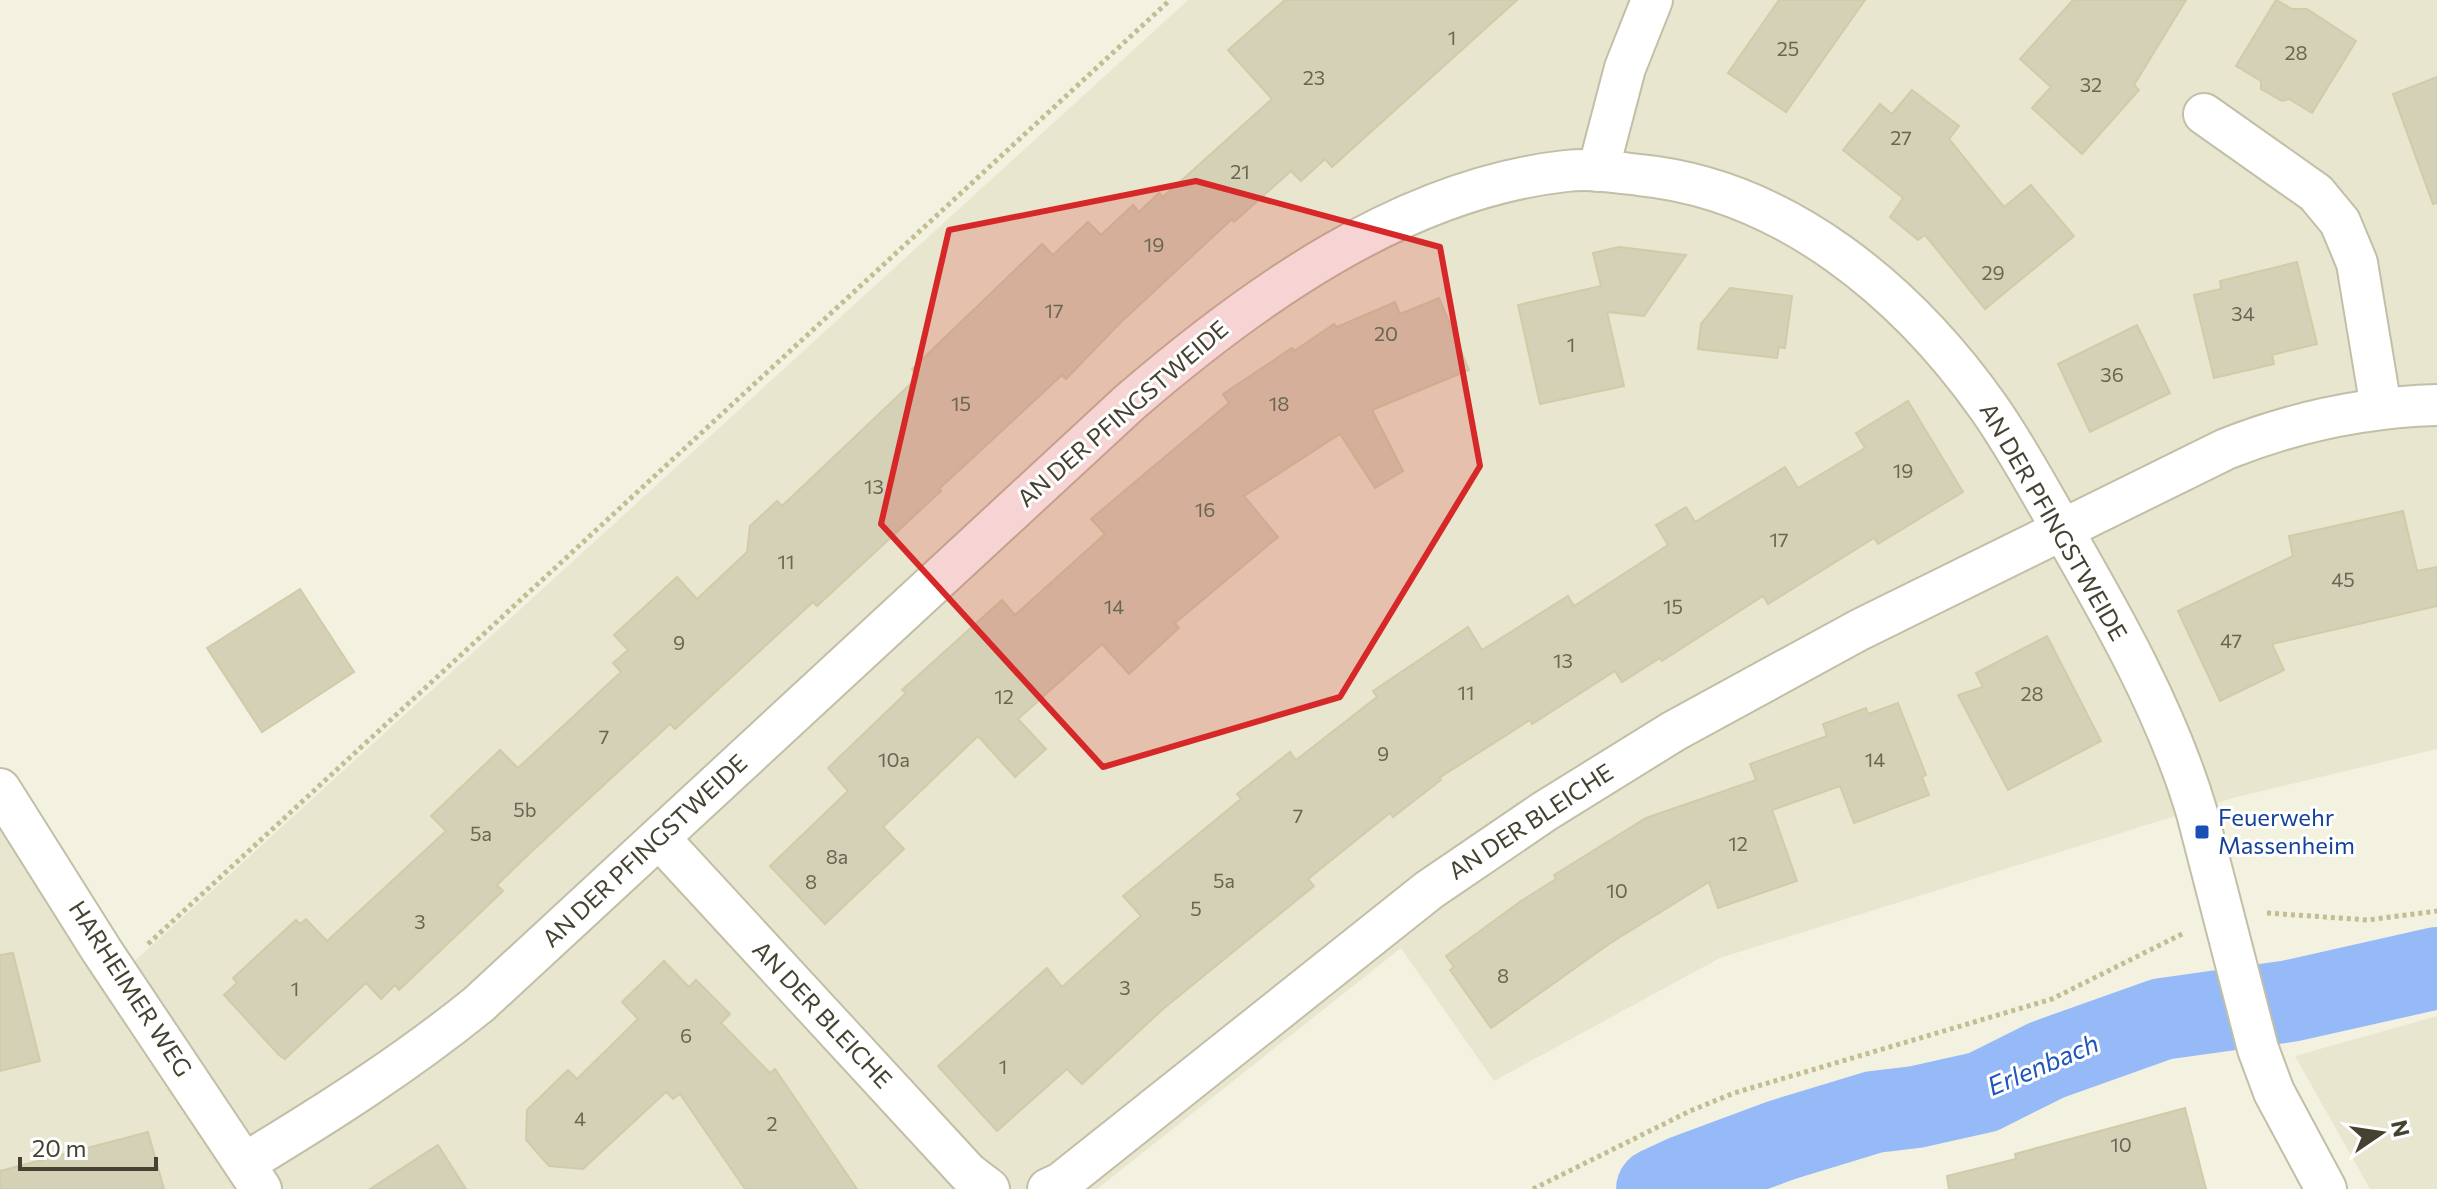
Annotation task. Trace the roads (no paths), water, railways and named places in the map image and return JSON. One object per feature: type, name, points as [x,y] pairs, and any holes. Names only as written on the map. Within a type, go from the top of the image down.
[{"type":"street","points":[[1598,171],[1625,68],[1652,0]]},
{"type":"street","points":[[2204,114],[2316,193],[2340,222],[2357,263],[2381,408]]},
{"type":"street","name":"AN DER PFINGSTWEIDE","points":[[253,1176],[447,1030],[510,976],[1130,402],[1188,352],[1242,311],[1340,249],[1437,204],[1529,176],[1570,170],[1658,176],[1727,194],[1800,226],[1834,249],[1899,305],[1954,363],[1989,407],[2062,528],[2168,732],[2186,774],[2258,1049],[2274,1092],[2326,1189]]},
{"type":"street","name":"AN DER BLEICHE","points":[[1048,1189],[1061,1183],[1429,890],[1545,811],[1674,731],[1859,630],[2226,449],[2265,433],[2316,419],[2381,408],[2437,405]]},
{"type":"street","name":"HARHEIMER WEG","points":[[0,789],[253,1176]]},
{"type":"street","name":"AN DER BLEICHE","points":[[659,838],[957,1162],[989,1189]]},
{"type":"waterway","name":"Erlenbach","points":[[1657,1189],[1782,1140],[1874,1112],[1916,1107],[1983,1092],[2047,1060],[2162,1019],[2290,1001],[2437,968]]},
{"type":"place","name":"Feuerwehr Massenheim","points":[[2202,832]]}]
